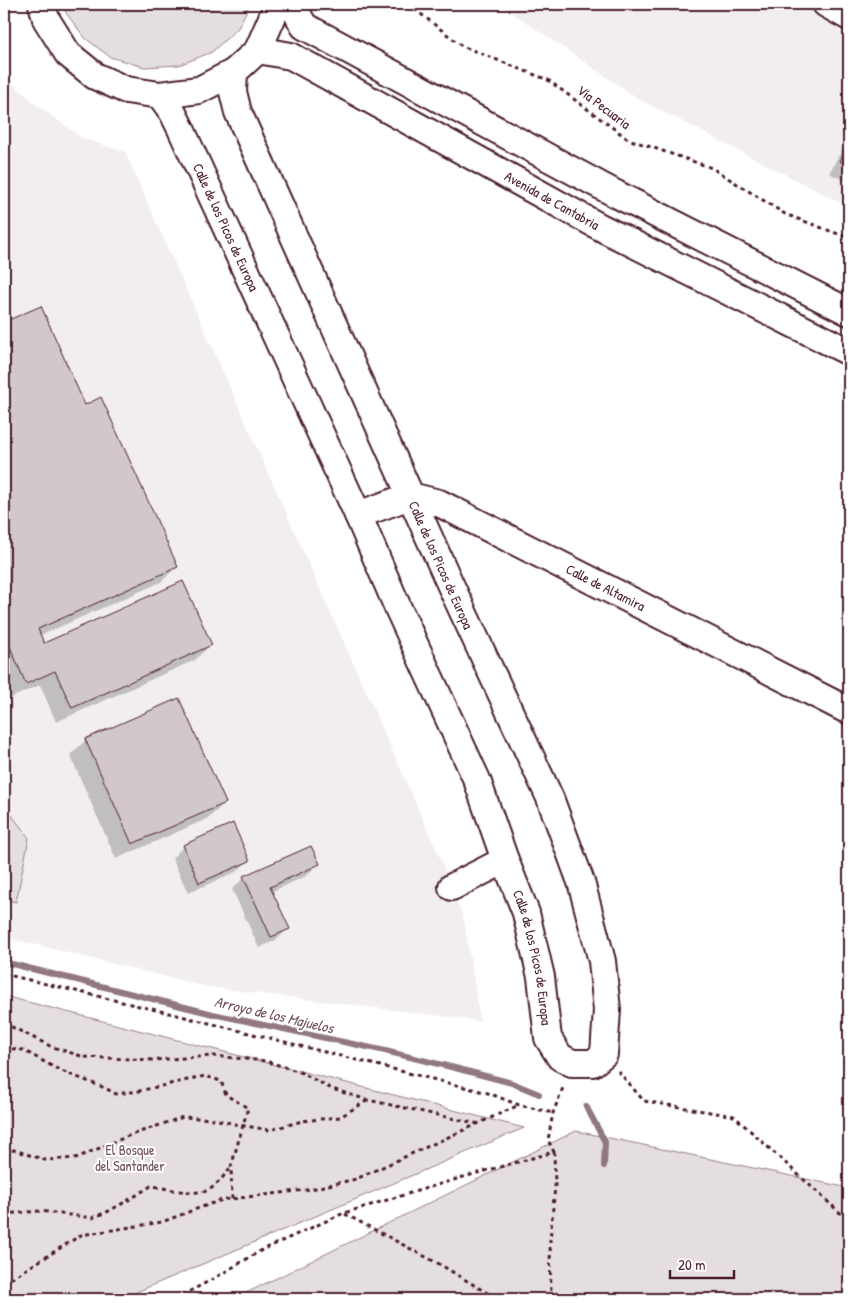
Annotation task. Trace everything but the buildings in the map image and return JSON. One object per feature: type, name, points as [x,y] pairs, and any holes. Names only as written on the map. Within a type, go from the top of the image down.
[{"type":"street","points":[[42,4],[46,19],[68,54],[95,76],[126,90],[160,95],[199,90],[234,72],[258,50],[278,4]]},
{"type":"street","points":[[292,4],[304,26],[616,194],[849,312]]},
{"type":"street","points":[[826,4],[849,18]]},
{"type":"street","name":"Avenida de Cantabria","points":[[258,50],[291,56],[600,227],[849,352]]},
{"type":"street","name":"Calle de los Picos de Europa","points":[[234,72],[233,92],[238,112],[410,496],[550,798],[582,882],[602,961],[607,1010],[604,1054]]},
{"type":"street","name":"Calle de los Picos de Europa","points":[[160,95],[173,113],[181,129],[477,780],[526,913],[541,977],[548,1038],[560,1057],[572,1063]]},
{"type":"street","points":[[358,515],[410,496]]},
{"type":"street","name":"Calle de Altamira","points":[[410,496],[439,503],[849,711]]},
{"type":"street","points":[[452,887],[505,860]]},
{"type":"street","points":[[572,1063],[592,1062],[604,1054]]},
{"type":"path","name":"Vía Pecuaria","points":[[408,4],[462,46],[548,80],[628,139],[712,168],[785,214],[849,238]]},
{"type":"path","points":[[4,974],[488,1093],[520,1105],[552,1112]]},
{"type":"path","points":[[4,1023],[50,1046],[84,1057],[152,1060],[214,1056],[266,1061],[300,1072],[332,1089],[368,1100],[480,1124]]},
{"type":"path","points":[[4,1048],[23,1050],[59,1070],[116,1094],[139,1091],[204,1076],[221,1081],[226,1095],[248,1108],[231,1167],[232,1200]]},
{"type":"path","points":[[604,1054],[644,1101],[734,1116],[849,1221]]},
{"type":"path","points":[[550,1299],[550,1240],[555,1186],[554,1152],[548,1140],[552,1112],[572,1063]]},
{"type":"path","points":[[4,1152],[14,1150],[45,1160],[76,1158],[128,1136],[183,1117],[214,1119],[270,1130],[302,1121],[340,1117],[368,1100]]},
{"type":"path","points":[[4,1283],[81,1235],[162,1222],[222,1200],[306,1190],[356,1179],[520,1105]]},
{"type":"path","points":[[175,1299],[262,1250],[344,1213],[554,1152]]},
{"type":"path","points":[[4,1214],[40,1211],[92,1218],[109,1211],[151,1186],[191,1192],[206,1190],[218,1183],[231,1167]]},
{"type":"path","points":[[344,1213],[442,1264],[498,1299]]},
{"type":"shaded area","points":[[499,4],[849,4],[849,207],[642,101]]},
{"type":"shaded area","points":[[4,71],[7,78],[38,106],[82,138],[125,152],[445,869],[464,920],[480,1021],[208,987],[4,937]]},
{"type":"green space","points":[[63,4],[250,4],[238,28],[212,52],[179,65],[144,67],[110,57],[85,38],[66,13]]},
{"type":"green space","points":[[4,805],[29,838],[16,902],[4,899]]},
{"type":"green space","name":"El Bosque del Santander","points":[[4,996],[524,1128],[120,1299],[4,1299]]},
{"type":"green space","points":[[576,1131],[849,1188],[849,1299],[234,1299]]},
{"type":"waterway","name":"Arroyo de los Majuelos","points":[[4,962],[213,1014],[455,1068],[512,1083],[539,1094]]},
{"type":"waterway","name":"Arroyo de los Majuelos","points":[[586,1106],[605,1142],[604,1166]]}]
